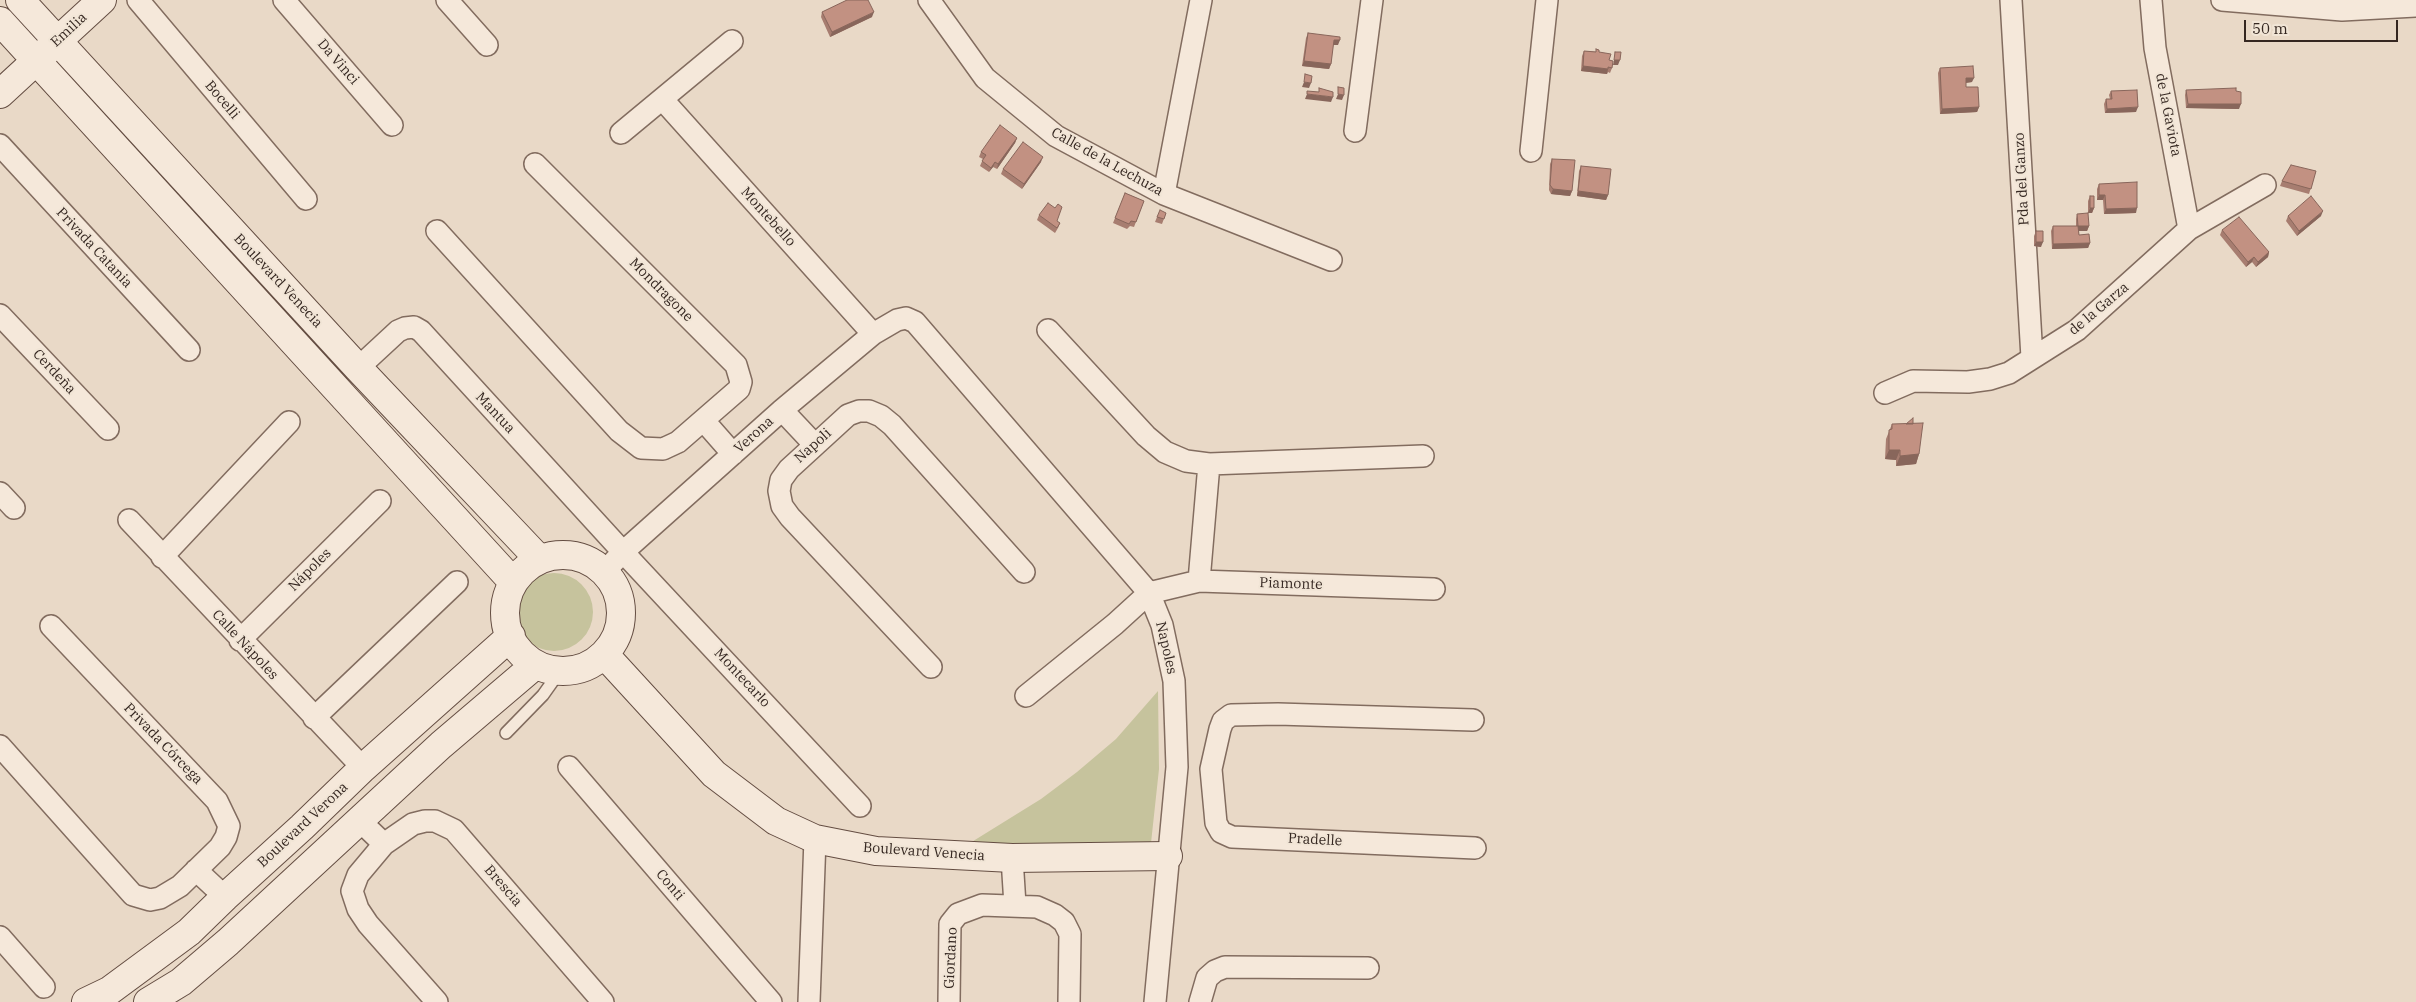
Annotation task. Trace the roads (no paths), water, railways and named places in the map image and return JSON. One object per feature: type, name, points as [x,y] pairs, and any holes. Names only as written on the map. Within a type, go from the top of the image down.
[{"type":"street","name":"Boulevard Venecia","points":[[20,0],[358,368],[539,559]]},
{"type":"street","name":"Emilia","points":[[0,94],[102,0]]},
{"type":"street","name":"Bocelli","points":[[138,0],[306,199]]},
{"type":"street","name":"Da Vinci","points":[[284,0],[392,124]]},
{"type":"street","points":[[447,0],[487,46]]},
{"type":"street","name":"Calle de la Lechuza","points":[[929,0],[985,78],[1056,136],[1164,194],[1331,260]]},
{"type":"street","points":[[1164,194],[1201,0]]},
{"type":"street","points":[[1355,131],[1372,0]]},
{"type":"street","points":[[1531,151],[1547,0]]},
{"type":"street","name":"Pda del Ganzo","points":[[2011,0],[2032,358]]},
{"type":"street","name":"de la Gaviota","points":[[2151,0],[2155,48],[2189,229]]},
{"type":"street","points":[[2222,0],[2342,10],[2416,6]]},
{"type":"street","points":[[0,21],[514,582]]},
{"type":"street","points":[[621,133],[664,100],[732,41]]},
{"type":"street","name":"Montebello","points":[[664,100],[873,334]]},
{"type":"street","name":"Privada Catania","points":[[0,145],[189,350]]},
{"type":"street","name":"Mondragone","points":[[535,164],[736,365],[741,382],[739,389],[704,421]]},
{"type":"street","name":"de la Garza","points":[[1886,394],[1913,381],[1968,382],[1990,379],[2009,373],[2077,330],[2189,229],[2265,185]]},
{"type":"street","points":[[436,231],[629,440],[641,448],[663,449],[678,442],[704,421],[733,454]]},
{"type":"street","name":"Cerdeña","points":[[0,315],[108,429]]},
{"type":"street","name":"Verona","points":[[604,572],[623,552],[782,410],[873,334],[897,320],[906,318],[915,322]]},
{"type":"street","name":"Napoles","points":[[915,322],[1149,593],[1162,624],[1174,681],[1177,767],[1155,1002]]},
{"type":"street","name":"Mantua","points":[[358,368],[398,331],[414,327],[421,332],[623,552]]},
{"type":"street","points":[[1048,330],[1152,442],[1165,452],[1186,461],[1208,464],[1423,456]]},
{"type":"street","points":[[782,410],[814,444]]},
{"type":"street","name":"Napoli","points":[[931,667],[801,532],[782,506],[779,491],[781,480],[789,469],[814,444],[848,415],[859,411],[869,411],[881,416],[892,425],[1024,572]]},
{"type":"street","points":[[162,557],[289,422]]},
{"type":"street","points":[[1199,581],[1208,464]]},
{"type":"street","name":"Nápoles","points":[[240,640],[380,501]]},
{"type":"street","name":"Calle Nápoles","points":[[129,520],[240,640],[363,768]]},
{"type":"street","name":"Montecarlo","points":[[623,552],[860,806]]},
{"type":"street","points":[[562,554],[585,559],[604,572],[615,587],[620,605],[620,624],[613,641],[604,654],[582,668],[547,668],[520,651],[506,627],[504,612],[507,596],[521,572],[539,559],[562,554]]},
{"type":"street","name":"Piamonte","points":[[1149,593],[1199,581],[1434,589]]},
{"type":"street","points":[[314,718],[457,582]]},
{"type":"street","points":[[1026,696],[1115,624],[1149,593]]},
{"type":"street","name":"Privada Córcega","points":[[0,746],[133,895],[150,900],[160,898],[180,886],[220,847],[226,837],[229,826],[218,801],[50,626]]},
{"type":"street","name":"Boulevard Verona","points":[[103,998],[189,932],[363,768],[511,636]]},
{"type":"street","name":"Boulevard Venecia","points":[[604,654],[714,774],[776,821],[815,839],[876,851],[1012,858],[1168,856]]},
{"type":"street","points":[[148,1002],[181,982],[228,942],[441,745],[547,668]]},
{"type":"street","name":"Pradelle","points":[[1473,720],[1278,714],[1231,715],[1223,721],[1220,729],[1211,769],[1216,823],[1221,832],[1232,837],[1475,848]]},
{"type":"street","name":"Conti","points":[[570,767],[771,1002]]},
{"type":"street","points":[[1177,767],[1211,769]]},
{"type":"street","points":[[359,820],[384,844]]},
{"type":"street","name":"Brescia","points":[[437,1002],[368,924],[358,909],[352,891],[358,875],[384,844],[413,824],[426,821],[435,821],[454,830],[603,1002]]},
{"type":"street","points":[[809,1002],[815,839]]},
{"type":"street","points":[[1012,858],[1015,905]]},
{"type":"street","points":[[196,870],[225,897]]},
{"type":"street","name":"Giordano","points":[[949,1002],[950,924],[958,914],[969,908],[982,905],[1036,907],[1055,915],[1064,922],[1070,934],[1069,1002]]},
{"type":"street","points":[[0,937],[44,987]]},
{"type":"street","points":[[1200,1002],[1207,978],[1215,971],[1225,967],[1368,968]]},
{"type":"lane","points":[[506,733],[543,695],[547,668]]}]
